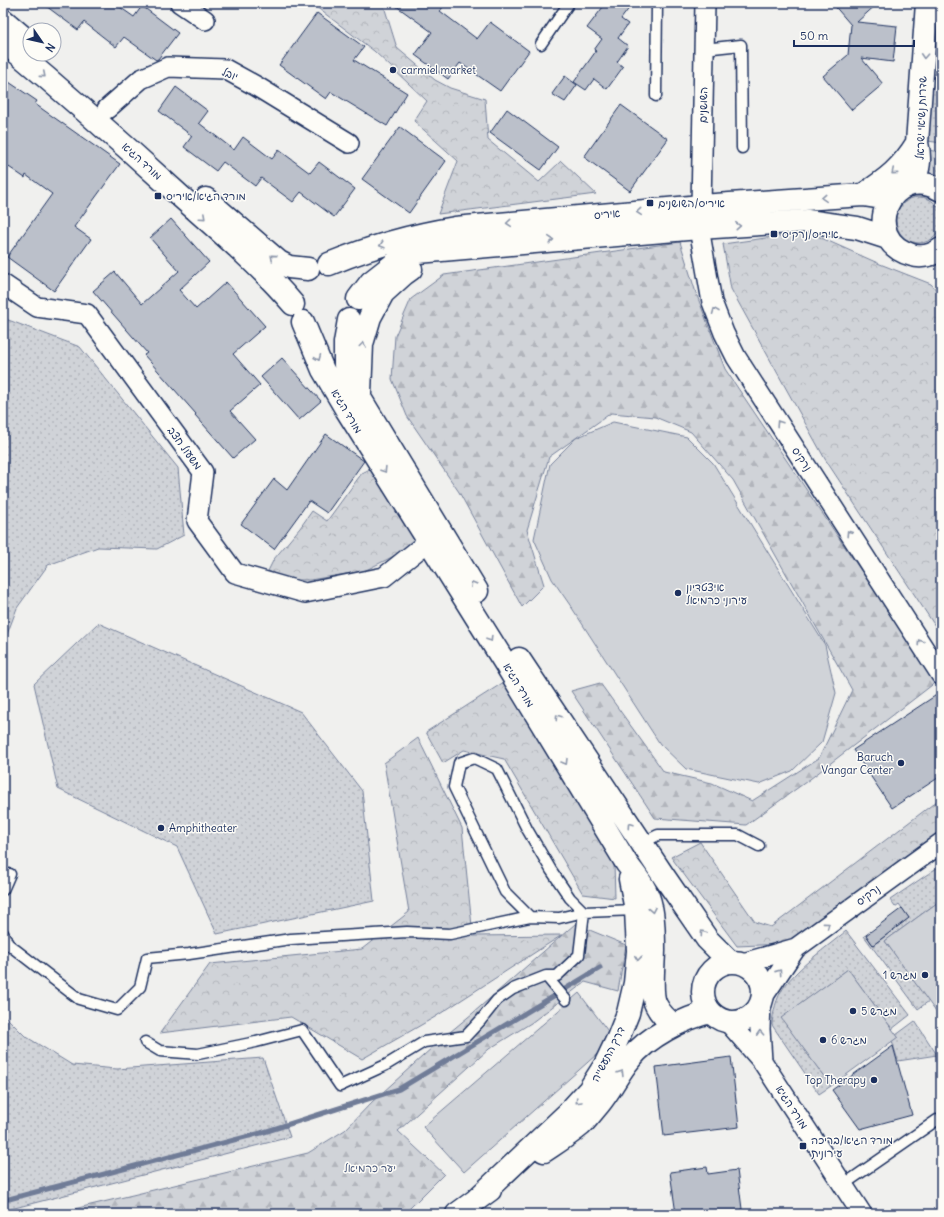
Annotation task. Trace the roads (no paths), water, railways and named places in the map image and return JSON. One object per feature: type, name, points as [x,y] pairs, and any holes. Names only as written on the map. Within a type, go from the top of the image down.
[{"type":"street","points":[[180,3],[205,20]]},
{"type":"street","name":"השושנים","points":[[701,206],[705,3]]},
{"type":"street","name":"שדרות נשיאי ישראל","points":[[913,184],[919,170],[920,154],[918,143],[927,3]]},
{"type":"street","points":[[3,20],[22,37]]},
{"type":"street","name":"מורד הגיא","points":[[3,40],[97,121],[209,222],[278,287],[298,313],[323,370],[346,409],[505,663],[627,864],[642,884],[651,905],[653,917],[654,948],[652,982],[655,1004],[664,1016],[674,1025]]},
{"type":"street","name":"מורד הגיא","points":[[51,62],[107,109],[218,210],[279,262],[289,267],[308,269]]},
{"type":"street","name":"יובל","points":[[107,109],[141,79],[168,67],[225,69],[256,86],[349,143]]},
{"type":"street","points":[[863,195],[881,183],[899,168],[912,153],[918,143]]},
{"type":"street","points":[[936,256],[916,256],[904,253],[895,247],[888,238],[884,227],[883,217],[889,199],[904,187],[922,183],[932,185],[941,190]]},
{"type":"street","name":"איריס","points":[[330,264],[352,254],[400,239],[455,228],[701,206],[863,195],[889,199]]},
{"type":"street","name":"איריס","points":[[358,299],[372,282],[394,264],[418,252],[443,249],[699,228],[807,221],[857,228],[888,238]]},
{"type":"street","name":"נרקיס","points":[[699,228],[712,302],[736,357],[941,675]]},
{"type":"street","points":[[360,398],[362,344],[370,317],[383,293],[421,262],[443,249]]},
{"type":"street","points":[[319,264],[330,264],[339,267],[348,273],[354,281],[358,290],[358,299],[355,311],[349,320],[340,327],[329,330],[317,329],[307,325],[298,313],[292,296],[300,275],[308,269],[319,264]]},
{"type":"street","name":"משעול חצב","points":[[3,284],[37,307],[87,314],[203,472],[197,521],[235,574],[306,593],[384,577],[429,541]]},
{"type":"street","name":"מורד הגיא","points":[[349,320],[345,343],[345,365],[360,398],[518,656],[642,843],[708,939],[736,962]]},
{"type":"street","name":"נרקיס","points":[[762,1001],[796,948],[941,843]]},
{"type":"street","name":"דרך התעשייה","points":[[477,1199],[568,1113],[589,1090],[605,1065],[618,1038],[628,1013],[635,983],[638,951],[637,918],[627,864]]},
{"type":"street","points":[[637,918],[654,948]]},
{"type":"street","name":"נרקיס","points":[[736,962],[796,948]]},
{"type":"street","points":[[674,1025],[698,1015],[719,1017],[734,1023],[751,1017],[758,1010],[764,992],[762,982],[757,973],[750,966],[736,962],[720,964],[713,969],[707,977],[703,986],[705,1004],[719,1017]]},
{"type":"street","name":"מורד הגיא","points":[[762,1001],[760,1029],[762,1061]]},
{"type":"street","name":"מורד הגיא","points":[[719,1017],[762,1061],[862,1214]]},
{"type":"street","name":"דרך התעשייה","points":[[457,1214],[581,1125],[600,1104],[634,1055],[642,1046],[674,1025]]},
{"type":"lane","points":[[541,44],[569,3]]},
{"type":"lane","points":[[656,96],[657,3]]},
{"type":"lane","points":[[704,49],[741,45],[742,148]]},
{"type":"lane","points":[[530,917],[505,892],[454,787],[459,763],[474,758],[498,769],[527,829],[551,870],[570,898],[584,912]]},
{"type":"lane","points":[[642,843],[658,834],[738,835],[759,846]]},
{"type":"lane","points":[[3,890],[10,874]]},
{"type":"lane","points":[[3,933],[8,944],[78,999],[117,1010],[140,987],[146,958],[189,954],[290,939],[407,932],[450,934],[530,917],[560,918],[584,912],[637,918]]},
{"type":"lane","points":[[145,1042],[160,1051],[198,1054],[256,1042],[302,1030],[340,1086],[379,1069],[424,1042],[466,1036],[497,1000],[513,989],[546,976],[557,976],[579,955],[584,912]]},
{"type":"lane","points":[[546,976],[566,1000]]},
{"type":"lane","points":[[843,1185],[938,1120],[941,1122]]},
{"type":"waterway","points":[[3,1199],[9,1199],[261,1133],[399,1089],[600,968]]},
{"type":"place","name":"carmiel market","points":[[393,70]]},
{"type":"place","name":"מורד הגיא/איריס","points":[[158,196]]},
{"type":"place","name":"איריס/השושנים","points":[[650,203]]},
{"type":"place","name":"איריס/נרקיס","points":[[774,234]]},
{"type":"place","name":"איצטדיון עירוני כרמיאל","points":[[678,593]]},
{"type":"place","name":"Baruch Vangar Center","points":[[901,763]]},
{"type":"place","name":"Amphitheater","points":[[161,828]]},
{"type":"place","name":"מגרש 1","points":[[925,975]]},
{"type":"place","name":"מגרש 5","points":[[853,1011]]},
{"type":"place","name":"מגרש 6","points":[[823,1040]]},
{"type":"place","name":"Top Therapy","points":[[874,1080]]},
{"type":"place","name":"מורד הגיא/בריכה עירונית","points":[[803,1146]]},
{"type":"park label","name":"יער כרמיאל","points":[[370,1168]]}]
